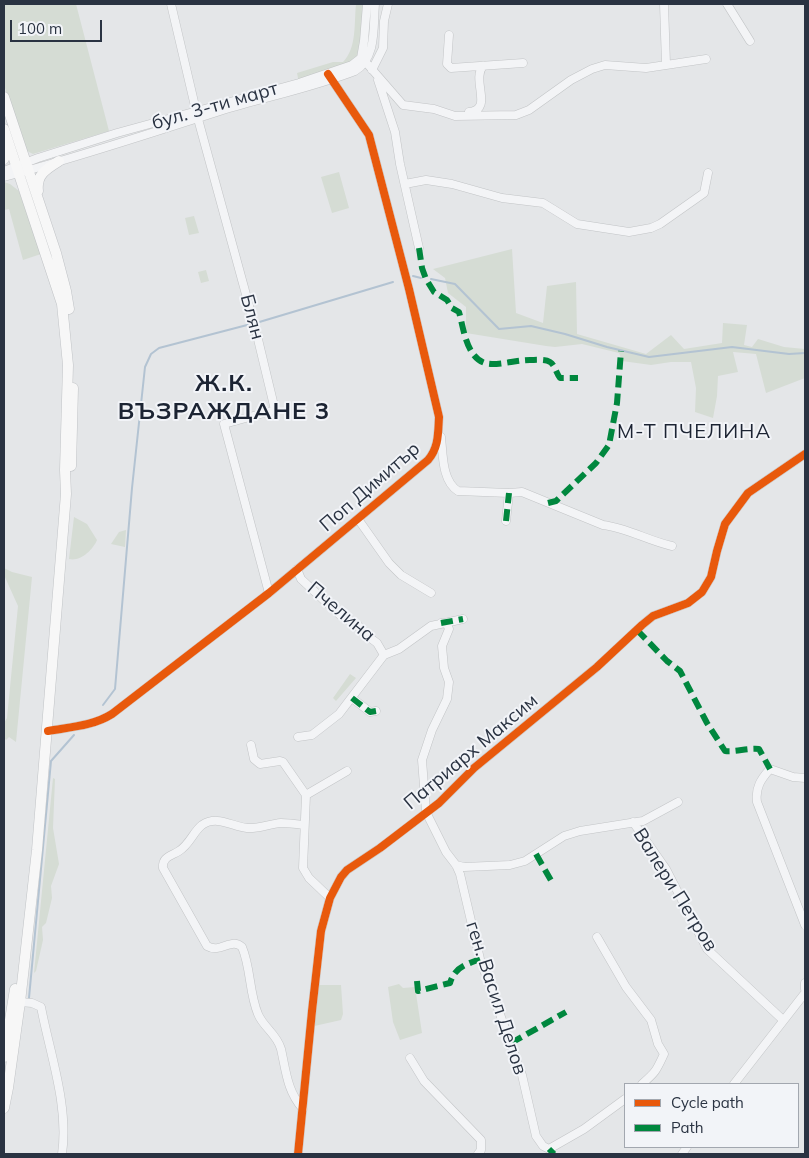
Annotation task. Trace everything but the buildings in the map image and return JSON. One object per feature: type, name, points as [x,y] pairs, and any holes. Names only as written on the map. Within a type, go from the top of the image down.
[{"type":"main road","points":[[4,97],[21,168],[62,304],[68,365],[66,494],[48,731],[33,889],[25,949],[25,1002],[4,1108]]},
{"type":"main road","points":[[4,129],[7,142],[42,212]]},
{"type":"main road","points":[[4,159],[7,142]]},
{"type":"main road","points":[[59,161],[46,168],[38,179],[38,190],[42,212],[62,275],[70,311],[73,451],[66,494]]},
{"type":"main road","points":[[4,1057],[15,985],[25,949]]},
{"type":"street","name":"Блян","points":[[171,4],[197,115],[254,323],[274,410],[224,424],[269,593]]},
{"type":"street","points":[[367,4],[363,60],[403,105],[434,109],[449,115],[522,114],[571,80],[592,69],[605,65],[646,68],[706,58]]},
{"type":"street","points":[[363,60],[371,49],[375,4]]},
{"type":"street","points":[[388,4],[384,21],[383,48],[374,73],[395,132],[400,164],[419,248]]},
{"type":"street","points":[[664,4],[666,64]]},
{"type":"street","points":[[727,4],[750,40]]},
{"type":"street","points":[[450,35],[447,64],[451,68],[523,63]]},
{"type":"street","name":"бул. 3-ти март","points":[[21,168],[59,161],[197,115],[355,71],[363,60]]},
{"type":"street","points":[[462,115],[476,112],[481,107],[478,75],[483,66]]},
{"type":"street","name":"Поп Димитър","points":[[48,731],[90,724],[109,716],[298,570],[435,452],[439,417],[409,289],[368,136],[329,77]]},
{"type":"street","name":"бул. 3-ти март","points":[[21,168],[117,133],[197,115]]},
{"type":"street","points":[[4,171],[21,168]]},
{"type":"street","points":[[4,177],[21,168]]},
{"type":"street","points":[[405,184],[426,180],[452,184],[502,198],[543,203],[577,224],[630,232],[651,228],[674,216],[704,192],[708,173]]},
{"type":"street","points":[[439,417],[443,459],[449,482],[458,491],[522,492],[592,521],[672,546]]},
{"type":"street","name":"Патриарх Максим","points":[[298,1154],[322,932],[330,898],[341,877],[347,870],[380,848],[450,793],[499,746],[510,740],[597,667],[653,616],[688,603],[702,592],[711,577],[725,524],[748,492],[805,454]]},
{"type":"street","points":[[506,521],[509,493]]},
{"type":"street","points":[[358,519],[389,563],[401,576],[431,593]]},
{"type":"street","name":"Пчелина","points":[[298,570],[301,579],[341,616],[358,625],[361,631],[377,643],[384,655]]},
{"type":"street","points":[[298,737],[312,734],[339,714],[384,655],[398,649],[431,626],[463,619]]},
{"type":"street","name":"ген. Васил Делов","points":[[441,623],[447,624],[449,629],[442,646],[444,668],[449,682],[447,699],[432,730],[422,760],[426,812],[446,852],[460,874],[480,960],[522,1075],[536,1136],[543,1146],[549,1149],[584,1129],[624,1100]]},
{"type":"street","points":[[352,698],[370,712],[376,710]]},
{"type":"street","points":[[250,745],[252,754],[260,764],[280,760],[283,762],[306,795],[302,868],[309,878],[330,898]]},
{"type":"street","points":[[805,778],[787,775],[770,769],[762,779],[756,793],[757,802],[805,925]]},
{"type":"street","points":[[306,795],[347,771]]},
{"type":"street","points":[[456,865],[464,867],[510,865],[526,861],[564,836],[580,831],[643,821],[678,802]]},
{"type":"street","points":[[303,1109],[291,1092],[278,1041],[258,1015],[242,947],[234,943],[218,949],[212,949],[207,946],[163,863],[165,858],[187,845],[197,830],[208,822],[220,821],[244,828],[255,828],[280,823],[304,825]]},
{"type":"street","name":"Валери Петров","points":[[633,822],[666,869],[707,949],[783,1020]]},
{"type":"street","points":[[597,937],[626,987],[650,1020],[658,1044],[664,1054],[656,1072],[643,1083]]},
{"type":"street","points":[[735,1083],[805,991],[805,983]]},
{"type":"street","points":[[25,1002],[40,1007],[52,1049],[63,1130],[62,1154]]},
{"type":"street","points":[[410,1058],[424,1081],[481,1140],[481,1150],[478,1154]]},
{"type":"shaded area","points":[[4,4],[76,4],[109,131],[33,154],[25,150],[4,85]]},
{"type":"shaded area","points":[[356,4],[367,4],[361,58],[299,83],[297,73],[333,62],[343,62],[353,43]]},
{"type":"shaded area","points":[[339,172],[349,208],[332,213],[321,177]]},
{"type":"shaded area","points":[[4,182],[19,191],[41,254],[23,260],[9,209],[4,210]]},
{"type":"shaded area","points":[[194,216],[199,233],[189,235],[185,218]]},
{"type":"shaded area","points":[[512,249],[516,313],[543,323],[547,286],[576,282],[577,334],[646,354],[671,335],[684,349],[722,343],[723,323],[747,325],[744,345],[752,347],[758,339],[784,347],[805,349],[805,378],[766,393],[756,354],[733,352],[738,372],[718,376],[713,418],[695,412],[696,388],[691,362],[651,365],[622,361],[619,353],[582,344],[555,347],[466,333],[466,307],[448,293],[445,278],[433,269]]},
{"type":"shaded area","points":[[206,270],[209,281],[201,283],[198,272]]},
{"type":"shaded area","points":[[74,517],[87,524],[97,540],[92,548],[82,557],[69,559]]},
{"type":"shaded area","points":[[126,530],[125,547],[111,544],[119,532]]},
{"type":"shaded area","points":[[4,568],[32,577],[16,742],[9,737],[6,740],[4,738],[4,723],[7,718],[18,606],[4,575]]},
{"type":"shaded area","points":[[350,674],[356,678],[336,701],[333,698]]},
{"type":"shaded area","points":[[53,778],[55,779],[53,828],[59,864],[51,886],[52,898],[46,923],[42,927],[43,940],[34,973]]},
{"type":"shaded area","points":[[399,984],[403,988],[415,987],[422,1033],[400,1040],[393,1022],[388,987]]},
{"type":"shaded area","points":[[315,985],[341,985],[343,1014],[341,1020],[310,1027]]},
{"type":"waterway","points":[[413,276],[421,278]]},
{"type":"waterway","points":[[431,279],[455,284],[499,329],[531,326],[649,357],[732,347],[789,354],[805,353]]},
{"type":"waterway","points":[[256,323],[393,282]]},
{"type":"waterway","points":[[103,705],[115,689],[132,488],[145,367],[151,354],[159,348],[251,324]]},
{"type":"waterway","points":[[29,998],[51,761],[74,735]]},
{"type":"marked path","points":[[419,248],[426,279],[434,292],[447,300],[452,308],[459,312],[468,345],[477,358],[484,363],[492,364],[525,360],[546,360],[553,365],[560,378],[578,378]]},
{"type":"marked path","points":[[548,503],[556,501],[596,463],[609,445],[617,403],[621,351]]},
{"type":"marked path","points":[[506,521],[509,493]]},
{"type":"marked path","points":[[441,623],[463,619]]},
{"type":"marked path","points":[[637,630],[667,661],[680,671],[707,723],[725,751],[759,749],[770,769]]},
{"type":"marked path","points":[[352,698],[370,712],[376,711]]},
{"type":"marked path","points":[[536,854],[553,884]]},
{"type":"marked path","points":[[417,981],[418,991],[450,983],[458,970],[480,959]]},
{"type":"marked path","points":[[511,1043],[566,1012]]},
{"type":"marked path","points":[[549,1149],[554,1154]]},
{"type":"cycle path","points":[[48,731],[89,724],[112,714],[269,593],[432,455],[437,440],[439,417],[409,289],[369,135],[328,74]]},
{"type":"cycle path","points":[[298,1154],[321,931],[330,898],[341,877],[347,870],[380,848],[439,803],[474,768],[597,667],[653,616],[688,603],[702,592],[711,577],[725,524],[748,493],[805,454]]},
{"type":"district","name":"Ж.К. ВЪЗРАЖДАНЕ 3","points":[[224,398]]},
{"type":"district","name":"М-Т ПЧЕЛИНА","points":[[694,432]]}]
